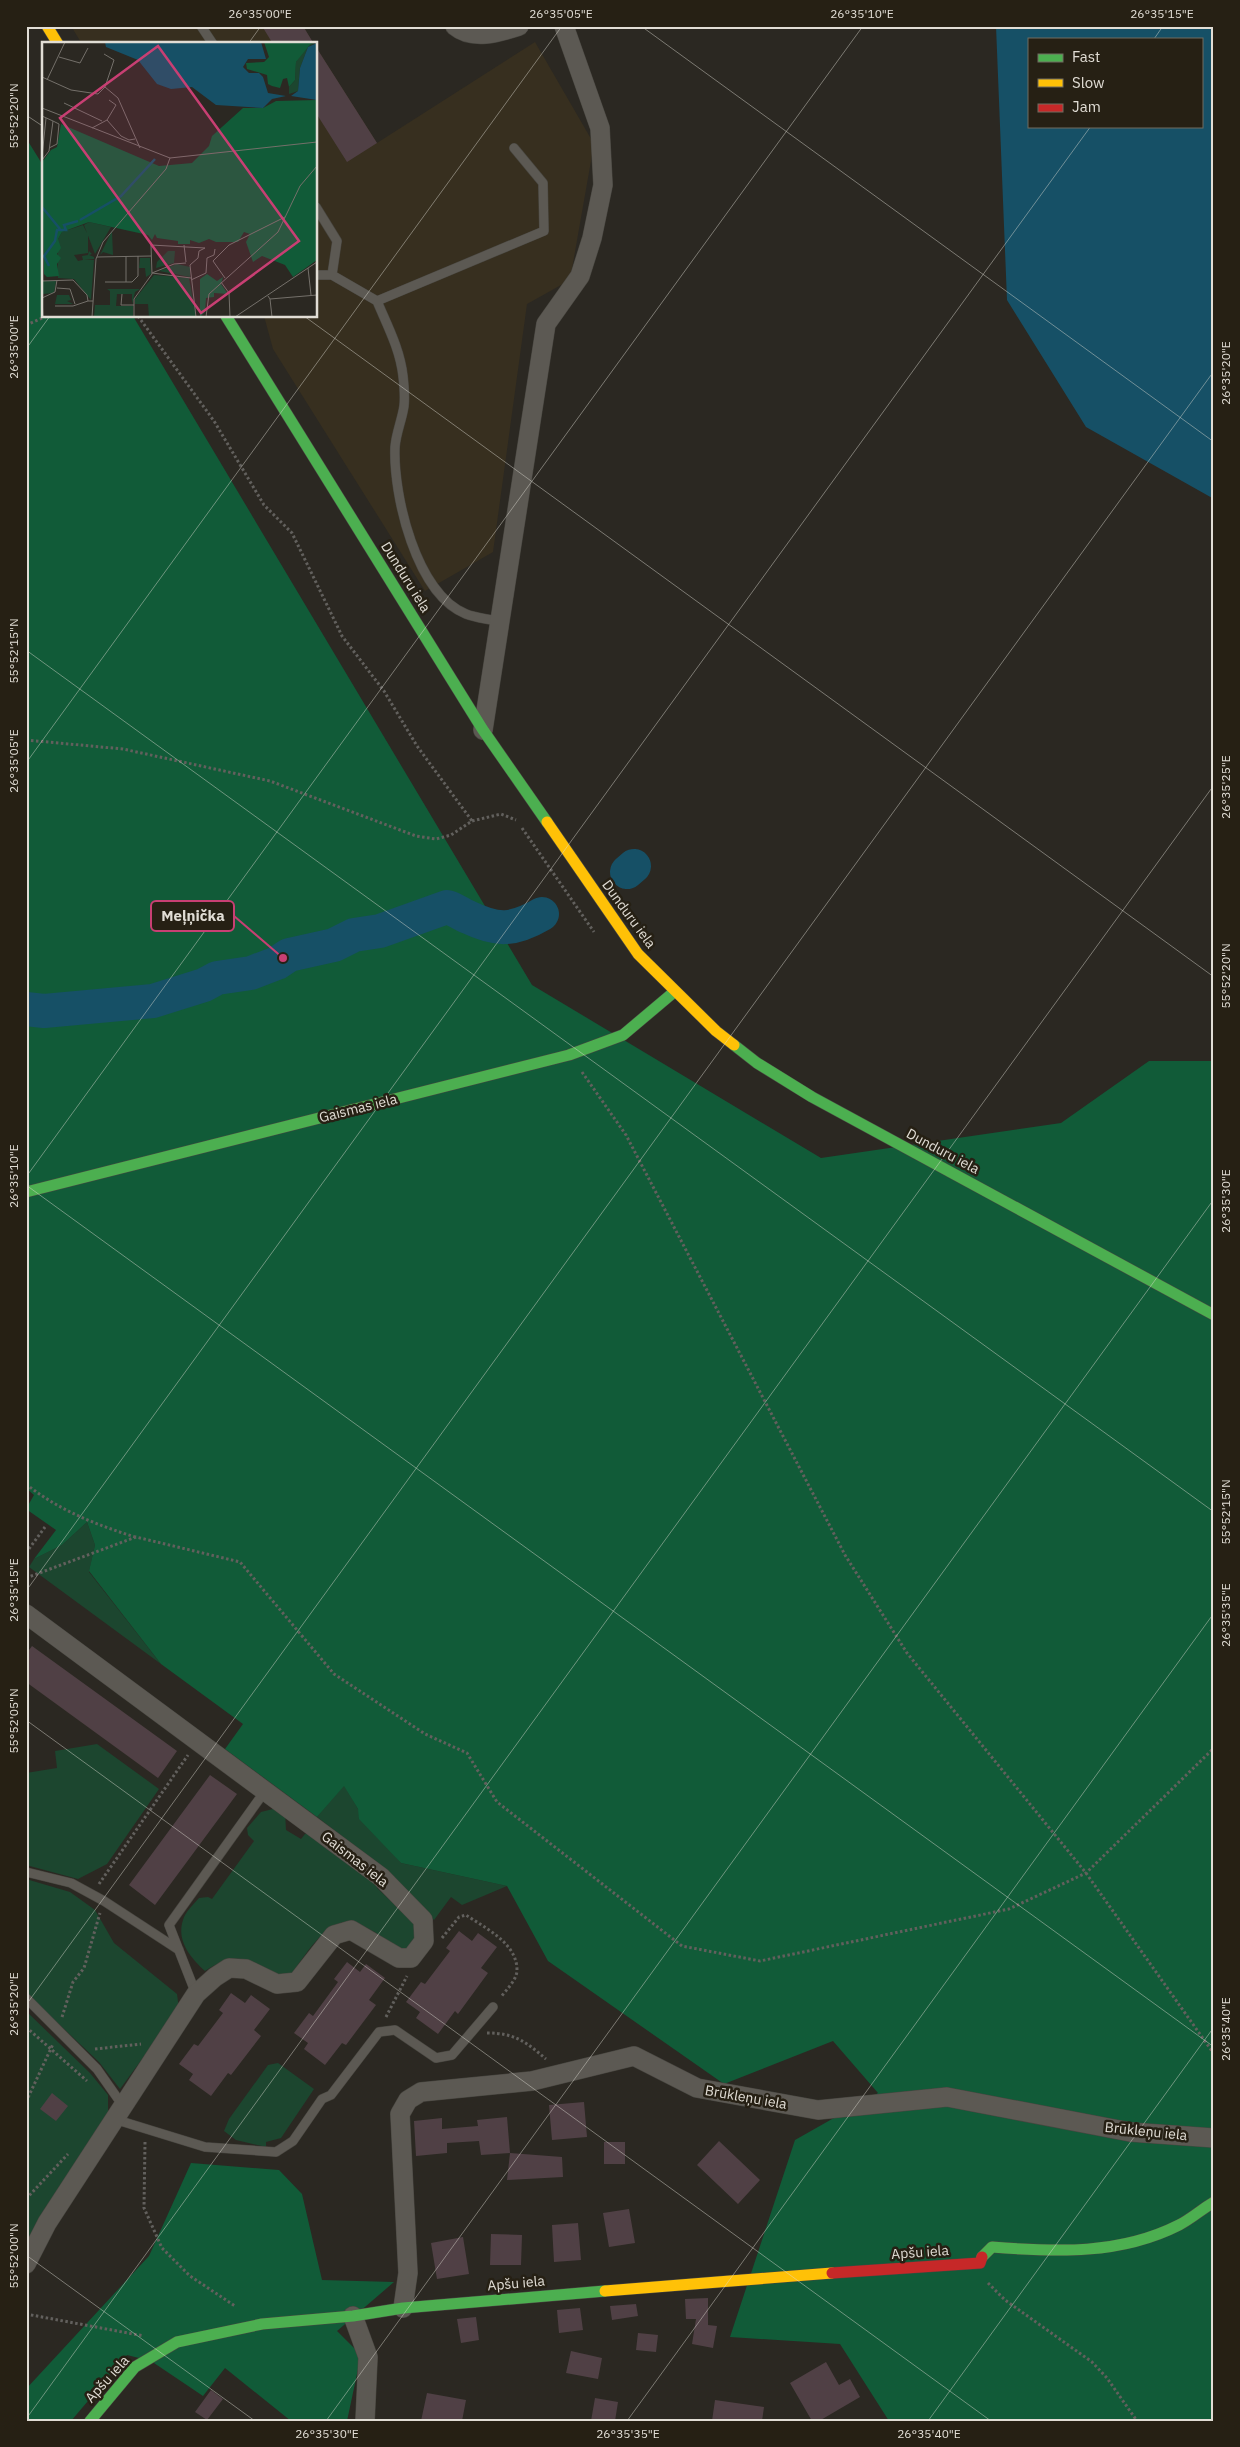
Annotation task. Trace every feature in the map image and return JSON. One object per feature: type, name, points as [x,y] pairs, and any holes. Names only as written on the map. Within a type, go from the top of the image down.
[{"type":"street","points":[[47,26],[57,42]]},
{"type":"street","points":[[455,26],[460,30],[491,35],[519,26]]},
{"type":"street","points":[[483,730],[546,324],[580,276],[592,238],[603,184],[600,128],[564,26]]},
{"type":"street","name":"Dunduru iela","points":[[227,318],[483,730],[638,954],[674,992],[716,1031],[757,1063],[812,1098],[1214,1315]]},
{"type":"street","name":"Gaismas iela","points":[[26,1192],[569,1055],[623,1035],[674,992]]},
{"type":"street","name":"Gaismas iela","points":[[26,1614],[381,1877],[423,1920],[424,1942]]},
{"type":"street","points":[[26,2264],[46,2223],[196,1994],[215,1977],[229,1968],[246,1969],[277,1984],[297,1982],[334,1934],[351,1930],[400,1958],[411,1958],[424,1942]]},
{"type":"street","name":"Brūkleņu iela","points":[[402,2308],[408,2273],[400,2114],[408,2100],[421,2092],[532,2081],[634,2056],[696,2088],[818,2110],[947,2097],[1130,2132],[1214,2138]]},
{"type":"street","points":[[980,2263],[984,2253],[992,2247],[1061,2252],[1120,2247],[1177,2226],[1214,2202]]},
{"type":"street","name":"Apšu iela","points":[[90,2421],[135,2367],[177,2342],[262,2324],[352,2316],[402,2308],[749,2279],[980,2263]]},
{"type":"street","points":[[352,2316],[368,2357],[365,2421]]},
{"type":"lane","points":[[202,26],[211,42]]},
{"type":"lane","points":[[377,301],[544,231],[543,183],[514,148]]},
{"type":"lane","points":[[318,210],[337,241],[332,275]]},
{"type":"lane","points":[[318,275],[332,275],[377,301],[400,354],[404,406],[395,445],[395,482],[402,517],[421,563],[439,595],[465,614],[500,622]]},
{"type":"lane","points":[[196,1994],[169,1925],[265,1791]]},
{"type":"lane","points":[[26,1872],[70,1883],[92,1894],[179,1950]]},
{"type":"lane","points":[[26,1998],[98,2069],[119,2113],[145,2129],[205,2146],[276,2152],[293,2141],[322,2099],[331,2095],[379,2032],[395,2030],[436,2058],[452,2055],[493,2007]]},
{"type":"path","points":[[26,325],[42,318]]},
{"type":"path","points":[[139,318],[214,421],[264,505],[292,533],[342,636],[384,691],[417,746],[472,821]]},
{"type":"path","points":[[26,740],[123,749],[270,781],[423,837],[436,839],[451,835],[472,821],[501,814],[516,820]]},
{"type":"path","points":[[569,1055],[626,1135],[845,1555],[902,1645],[1086,1873],[1214,2054]]},
{"type":"path","points":[[26,1484],[38,1494],[97,1525],[136,1537],[240,1562],[334,1674],[425,1734],[467,1753],[497,1802],[682,1946],[760,1961],[1009,1909],[1086,1873],[1214,1748]]},
{"type":"path","points":[[26,1552],[45,1527]]},
{"type":"path","points":[[26,1578],[136,1537]]},
{"type":"path","points":[[92,1894],[198,1741]]},
{"type":"path","points":[[27,2101],[52,2050],[73,1982],[84,1968],[104,1901]]},
{"type":"path","points":[[424,1942],[434,1949],[459,1916],[466,1915],[505,1942],[513,1956],[517,1970],[514,1979],[493,2007]]},
{"type":"path","points":[[379,2032],[408,1974],[411,1958]]},
{"type":"path","points":[[26,2027],[89,2083]]},
{"type":"path","points":[[471,2033],[505,2033],[526,2042],[564,2074]]},
{"type":"path","points":[[77,2049],[107,2049],[166,2040]]},
{"type":"path","points":[[26,2053],[27,2101]]},
{"type":"path","points":[[145,2129],[144,2208],[162,2248],[190,2276],[238,2308]]},
{"type":"path","points":[[980,2263],[986,2281],[1005,2300],[1097,2367],[1120,2394],[1137,2421]]},
{"type":"path","points":[[26,2314],[148,2337]]},
{"type":"shaded area","points":[[71,26],[303,26],[313,42],[81,42]]},
{"type":"shaded area","points":[[535,42],[594,144],[570,280],[527,304],[493,552],[425,591],[273,349],[265,318],[318,318],[318,50],[377,143]]},
{"type":"green space","points":[[26,138],[42,164],[42,318],[134,318],[532,985],[821,1158],[1061,1123],[1149,1061],[1214,1061],[1214,2421],[889,2421],[840,2344],[730,2337],[795,2140],[878,2093],[833,2041],[724,2084],[548,1961],[507,1886],[401,1863],[359,1819],[358,1809],[344,1786],[317,1817],[225,1749],[243,1724],[161,1664],[89,1571],[95,1545],[87,1522],[62,1545],[34,1559],[56,1530],[26,1509],[34,1495],[26,1488]]},
{"type":"green space","points":[[87,1522],[95,1545],[89,1572],[161,1664],[29,1567],[34,1559],[62,1545]]},
{"type":"green space","points":[[97,1744],[159,1789],[107,1864],[78,1879],[26,1865],[26,1773],[57,1768],[55,1751]]},
{"type":"green space","points":[[344,1785],[358,1809],[401,1863],[507,1886],[462,1905],[451,1897],[434,1920],[381,1866],[317,1817]]},
{"type":"green space","points":[[277,1808],[285,1812],[286,1830],[301,1839],[305,1834],[313,1833],[379,1883],[377,1888],[416,1925],[419,1934],[405,1953],[368,1928],[355,1923],[345,1922],[335,1925],[326,1931],[290,1976],[280,1977],[244,1959],[235,1959],[216,1964],[205,1971],[190,1955],[183,1942],[181,1928],[186,1914],[199,1898],[208,1897],[212,1899],[254,1841],[248,1835],[247,1828],[261,1812]]},
{"type":"green space","points":[[26,1879],[70,1892],[95,1910],[114,1943],[177,1994],[179,2009],[120,2089],[99,2062],[26,1993]]},
{"type":"green space","points":[[26,2011],[90,2073],[108,2095],[108,2117],[42,2213],[26,2244]]},
{"type":"green space","points":[[278,2063],[314,2089],[281,2138],[266,2142],[266,2147],[236,2140],[224,2131],[229,2119],[268,2065]]},
{"type":"green space","points":[[191,2163],[279,2170],[302,2194],[322,2280],[394,2282],[337,2331],[361,2355],[347,2421],[291,2421],[225,2368],[203,2396],[151,2361],[127,2355],[71,2421],[26,2421],[26,2389],[149,2256]]},
{"type":"water","points":[[996,26],[1214,26],[1214,499],[1086,427],[1007,300]]},
{"type":"building","points":[[262,26],[303,26],[313,42],[272,42]]},
{"type":"building","points":[[318,50],[377,143],[347,162],[318,116]]},
{"type":"building","points":[[32,1646],[177,1751],[158,1778],[26,1682],[26,1654]]},
{"type":"building","points":[[210,1775],[237,1794],[155,1905],[129,1885]]},
{"type":"building","points":[[459,1931],[472,1941],[478,1933],[497,1947],[481,1968],[488,1973],[458,2014],[455,2011],[438,2034],[416,2018],[420,2012],[406,2002],[421,1982],[425,1984],[450,1951],[446,1948]]},
{"type":"building","points":[[347,1962],[360,1972],[366,1964],[385,1978],[369,2000],[376,2005],[346,2045],[342,2043],[325,2065],[304,2049],[308,2043],[294,2033],[309,2013],[313,2016],[338,1982],[334,1979]]},
{"type":"building","points":[[231,1993],[245,2003],[251,1995],[270,2009],[254,2030],[261,2036],[231,2075],[228,2073],[211,2096],[189,2080],[193,2074],[179,2064],[194,2044],[198,2046],[223,2013],[219,2010]]},
{"type":"building","points":[[52,2093],[68,2106],[56,2121],[40,2109]]},
{"type":"building","points":[[584,2102],[587,2137],[552,2140],[549,2105]]},
{"type":"building","points":[[507,2117],[510,2153],[481,2155],[479,2141],[447,2143],[447,2153],[416,2156],[414,2121],[442,2118],[442,2129],[478,2126],[477,2120]]},
{"type":"building","points":[[719,2141],[760,2180],[738,2204],[697,2165]]},
{"type":"building","points":[[604,2142],[625,2142],[625,2164],[604,2164]]},
{"type":"building","points":[[510,2153],[562,2157],[563,2177],[507,2180]]},
{"type":"building","points":[[629,2209],[635,2243],[609,2247],[603,2213]]},
{"type":"building","points":[[578,2223],[581,2260],[554,2262],[552,2225]]},
{"type":"building","points":[[491,2234],[522,2235],[521,2265],[490,2265]]},
{"type":"building","points":[[463,2237],[469,2274],[437,2279],[431,2243]]},
{"type":"building","points":[[708,2298],[708,2325],[717,2326],[713,2348],[692,2344],[696,2319],[686,2319],[685,2299]]},
{"type":"building","points":[[636,2304],[638,2316],[612,2320],[610,2306]]},
{"type":"building","points":[[580,2308],[583,2330],[559,2333],[557,2310]]},
{"type":"building","points":[[476,2317],[479,2340],[461,2343],[457,2319]]},
{"type":"building","points":[[638,2333],[658,2335],[656,2352],[636,2350]]},
{"type":"building","points":[[571,2351],[602,2358],[598,2379],[566,2373]]},
{"type":"building","points":[[826,2362],[839,2385],[850,2379],[860,2397],[819,2421],[812,2421],[790,2383]]},
{"type":"building","points":[[211,2390],[223,2399],[207,2420],[195,2412]]},
{"type":"building","points":[[427,2393],[466,2400],[462,2421],[421,2421]]},
{"type":"building","points":[[595,2398],[618,2402],[615,2421],[591,2421]]},
{"type":"building","points":[[715,2400],[764,2407],[762,2421],[712,2421]]},
{"type":"waterway","points":[[627,872],[634,866]]},
{"type":"waterway","points":[[26,1009],[44,1011],[153,1001],[204,985],[217,978],[251,973],[277,963],[289,955],[334,945],[354,935],[380,931],[447,907],[478,922],[497,927],[522,924],[542,914]]},
{"type":"traffic: fast","points":[[227,318],[483,730],[547,822]]},
{"type":"traffic: fast","points":[[26,1192],[569,1055],[623,1035],[674,992]]},
{"type":"traffic: fast","points":[[734,1045],[757,1063],[812,1097],[1214,1315]]},
{"type":"traffic: fast","points":[[982,2257],[992,2247],[1064,2250],[1087,2249],[1134,2242],[1157,2235],[1179,2225],[1214,2202]]},
{"type":"traffic: fast","points":[[90,2421],[135,2367],[177,2342],[262,2324],[353,2316],[403,2308],[605,2291]]},
{"type":"traffic: slow","points":[[47,26],[57,42]]},
{"type":"traffic: slow","points":[[547,822],[638,954],[716,1031],[734,1045]]},
{"type":"traffic: slow","points":[[605,2291],[832,2273]]},
{"type":"traffic: jam","points":[[832,2273],[980,2263],[982,2257]]},
{"type":"place","name":"Meļņička","points":[[283,958]]}]
